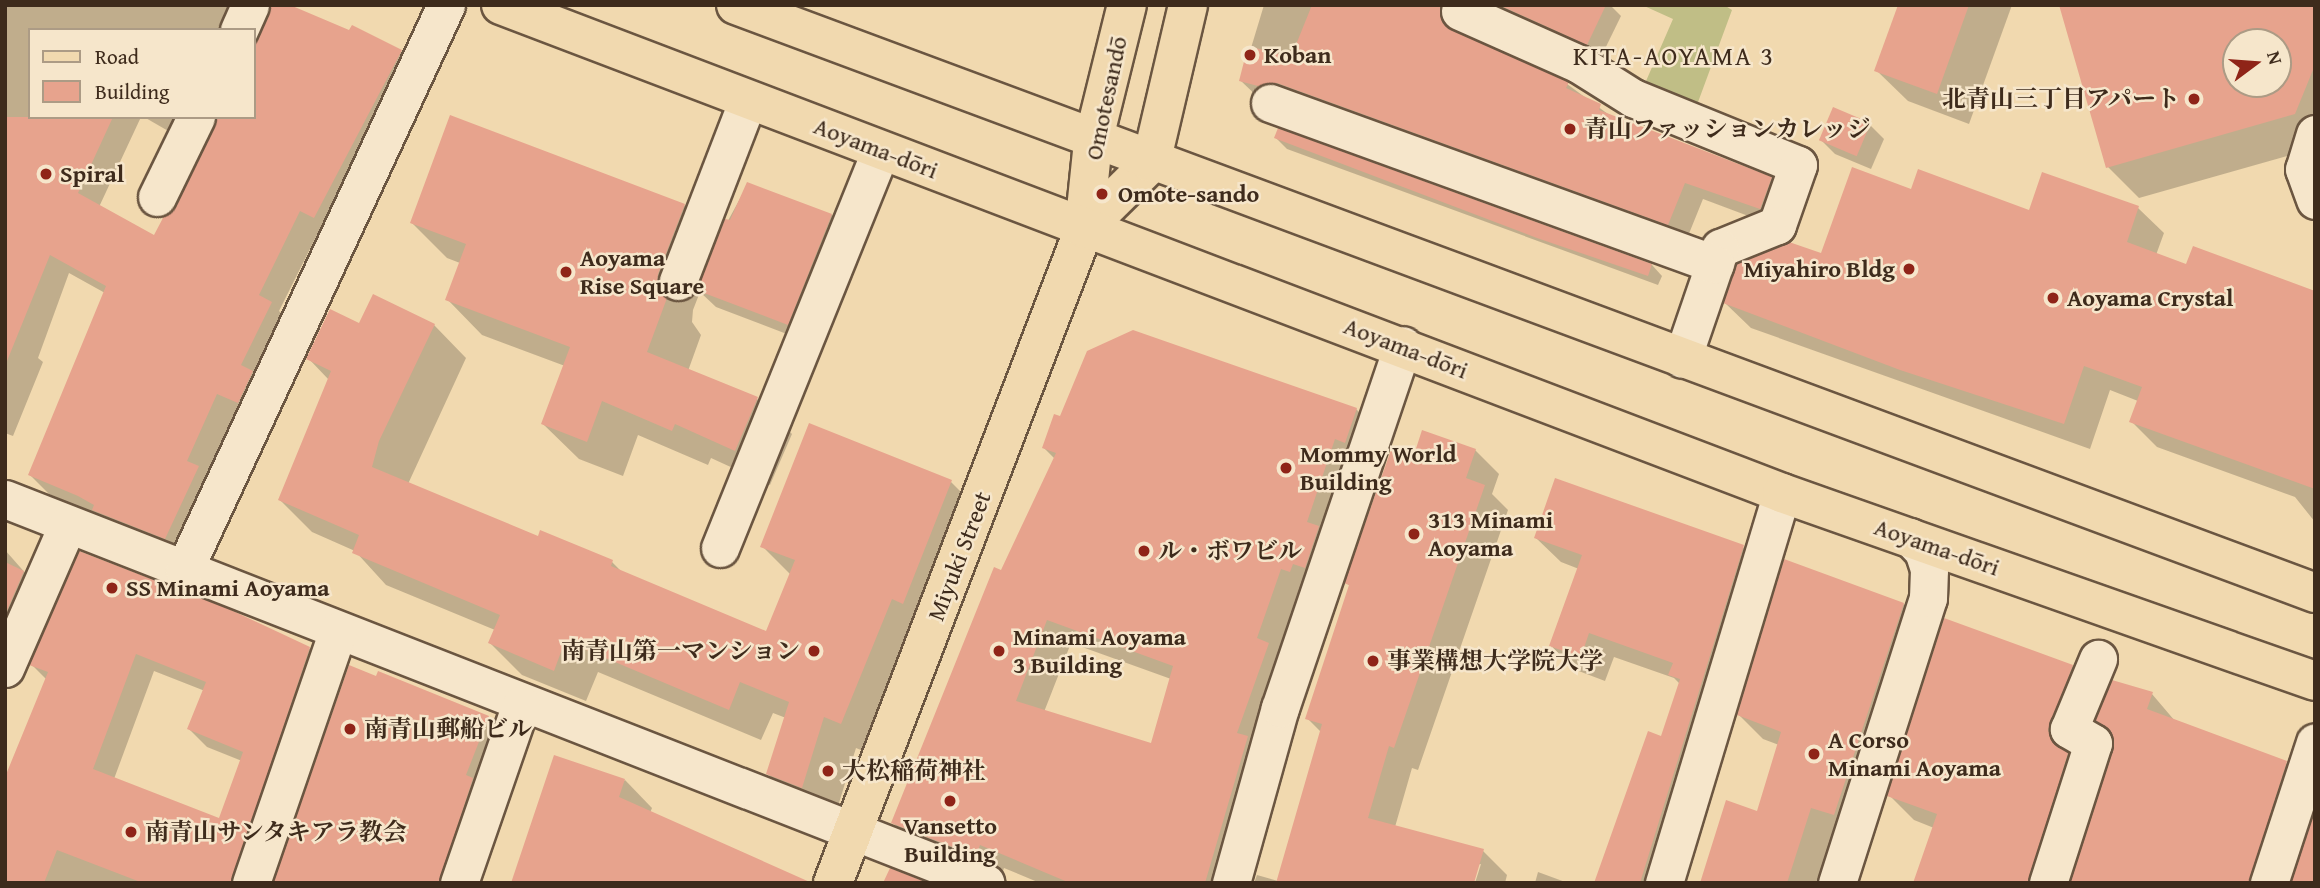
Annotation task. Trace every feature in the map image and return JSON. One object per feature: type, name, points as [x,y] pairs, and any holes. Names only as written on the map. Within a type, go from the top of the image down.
[{"type":"main road","name":"Aoyama-dōri","points":[[501,5],[1084,229],[1403,345],[1782,493],[2315,681]]},
{"type":"main road","points":[[736,5],[1093,142],[2315,593]]},
{"type":"main road","name":"Omotesandō","points":[[1084,229],[1093,142],[1127,5]]},
{"type":"main road","points":[[1151,163],[1188,5]]},
{"type":"main road","name":"Omotesandō","points":[[1084,229],[1151,163]]},
{"type":"main road","name":"Miyuki Street","points":[[833,883],[1084,229]]},
{"type":"street","points":[[240,28],[250,5]]},
{"type":"street","points":[[184,570],[446,5]]},
{"type":"street","points":[[1460,11],[1579,64],[1633,98],[1798,165],[1777,225],[1720,248],[1682,359]]},
{"type":"street","points":[[678,281],[748,100]]},
{"type":"street","points":[[1270,103],[1715,264]]},
{"type":"street","points":[[157,197],[195,119]]},
{"type":"street","points":[[2315,134],[2304,169],[2315,200]]},
{"type":"street","points":[[720,548],[881,150]]},
{"type":"street","points":[[1231,883],[1280,708],[1403,345]]},
{"type":"street","points":[[1664,883],[1782,493]]},
{"type":"street","points":[[5,499],[521,704],[986,883]]},
{"type":"street","points":[[5,668],[68,524]]},
{"type":"street","points":[[1837,883],[1928,598],[1929,569],[1923,551],[1910,537]]},
{"type":"street","points":[[251,883],[338,631]]},
{"type":"street","points":[[2048,883],[2093,743],[2069,729],[2098,659]]},
{"type":"street","points":[[459,883],[521,704]]},
{"type":"street","points":[[2269,883],[2315,743]]},
{"type":"shaded area","points":[[1642,5],[1724,5],[1732,10],[1694,113],[1643,88],[1673,19]]},
{"type":"building","points":[[271,5],[290,5],[349,30],[352,25],[402,50],[314,218],[300,211],[259,295],[272,302],[241,365],[253,371],[238,403],[217,394],[187,461],[199,466],[165,539],[92,510],[94,505],[78,496],[28,475],[106,286],[50,255],[5,366],[5,117],[112,119],[78,193],[154,235],[164,216],[176,206],[216,119],[256,119],[256,39]]},
{"type":"building","points":[[1312,5],[1440,5],[1443,23],[1451,30],[1569,82],[1566,88],[1601,104],[1599,110],[1772,177],[1760,209],[1685,183],[1668,225],[1277,83],[1258,86],[1239,81],[1248,46],[1291,57]]},
{"type":"building","points":[[1499,5],[1606,5],[1587,45]]},
{"type":"building","points":[[1898,5],[1969,5],[1937,94],[1874,71]]},
{"type":"building","name":"北青山三丁目アパート","points":[[2059,5],[2315,5],[2315,65],[2295,114],[2106,168]]},
{"type":"building","points":[[1833,107],[1871,123],[1857,156],[1819,140]]},
{"type":"building","name":"Aoyama Rise Square","points":[[450,115],[685,204],[658,274],[657,285],[667,298],[647,352],[758,397],[735,451],[675,424],[672,431],[602,401],[587,442],[541,424],[570,347],[445,300],[466,244],[410,223]]},
{"type":"building","points":[[1278,128],[1652,264],[1648,276],[1537,238],[1274,138]]},
{"type":"building","points":[[1852,167],[1911,189],[1918,169],[2029,210],[2042,172],[2139,206],[2127,242],[2186,264],[2193,246],[2315,291],[2315,489],[2129,422],[2142,387],[2084,366],[2064,424],[1900,370],[1723,303],[1737,264],[1789,242],[1821,253]]},
{"type":"building","points":[[747,182],[832,214],[788,325],[696,290],[725,219],[730,220]]},
{"type":"building","points":[[373,294],[435,324],[379,441],[372,467],[538,536],[540,530],[613,560],[611,566],[766,631],[795,560],[760,547],[809,423],[952,480],[903,604],[892,599],[841,724],[824,717],[802,788],[766,774],[789,702],[740,682],[729,710],[565,641],[554,671],[488,643],[500,615],[352,553],[359,535],[278,500],[331,371],[306,359],[330,309],[359,323]]},
{"type":"building","points":[[1133,330],[1357,408],[1345,443],[1335,439],[1307,522],[1319,526],[1305,568],[1293,564],[1290,572],[1281,569],[1257,638],[1269,643],[1237,733],[1248,736],[1205,883],[1070,883],[980,845],[976,856],[891,823],[994,567],[1001,570],[1056,453],[1042,448],[1054,414],[1060,416],[1087,351]],"holes":[[[1047,620],[1173,666],[1151,743],[1016,701]]]},
{"type":"building","points":[[1422,430],[1476,449],[1466,478],[1485,485],[1394,748],[1389,746],[1368,818],[1484,849],[1474,883],[1276,883],[1322,724],[1305,719],[1349,585],[1344,583],[1391,450],[1413,458]]},
{"type":"building","points":[[1555,478],[1744,545],[1640,883],[1594,883],[1648,731],[1661,736],[1680,679],[1668,675],[1673,663],[1589,633],[1581,657],[1549,646],[1582,555],[1534,538]]},
{"type":"building","points":[[79,551],[229,609],[310,647],[231,883],[143,883],[57,850],[44,883],[5,883],[5,777],[48,672],[29,665]],"holes":[[[136,654],[206,682],[187,729],[243,752],[219,818],[93,769]]]},
{"type":"building","points":[[1784,559],[1904,603],[1834,815],[1811,808],[1787,883],[1700,883],[1726,800],[1757,811],[1781,732],[1737,715]]},
{"type":"building","points":[[5,562],[24,571],[5,615]]},
{"type":"building","points":[[1944,618],[2073,665],[2048,730],[2052,741],[2068,753],[2028,883],[1913,883],[1937,814],[1887,796]]},
{"type":"building","points":[[349,665],[376,676],[378,671],[489,716],[466,775],[473,778],[439,883],[273,883]]},
{"type":"building","points":[[2112,680],[2153,692],[2147,709],[2287,761],[2249,883],[2070,883],[2113,749],[2111,732],[2095,720]]},
{"type":"building","points":[[554,755],[625,779],[619,797],[812,883],[511,883]]},
{"type":"building","points":[[2315,810],[2315,883],[2291,883]]},
{"type":"building","points":[[890,868],[928,883],[883,883]]},
{"type":"place","name":"Koban","points":[[1250,55]]},
{"type":"place","name":"北青山三丁目アパート","points":[[2194,99]]},
{"type":"place","name":"青山ファッションカレッジ","points":[[1570,129]]},
{"type":"place","name":"Spiral","points":[[46,174]]},
{"type":"place","name":"Omote-sando","points":[[1102,194]]},
{"type":"place","name":"Miyahiro Bldg","points":[[1909,269]]},
{"type":"place","name":"Aoyama Rise Square","points":[[566,272]]},
{"type":"place","name":"Aoyama Crystal","points":[[2053,298]]},
{"type":"place","name":"Mommy World Building","points":[[1286,468]]},
{"type":"place","name":"313 Minami Aoyama","points":[[1414,534]]},
{"type":"place","name":"ル・ボワビル","points":[[1144,551]]},
{"type":"place","name":"SS Minami Aoyama","points":[[112,588]]},
{"type":"place","name":"南青山第一マンション","points":[[814,651]]},
{"type":"place","name":"Minami Aoyama 3 Building","points":[[999,651]]},
{"type":"place","name":"事業構想大学院大学","points":[[1373,661]]},
{"type":"place","name":"南青山郵船ビル","points":[[350,729]]},
{"type":"place","name":"A Corso Minami Aoyama","points":[[1814,754]]},
{"type":"place","name":"大松稲荷神社","points":[[828,771]]},
{"type":"place","name":"Vansetto Building","points":[[950,801]]},
{"type":"place","name":"南青山サンタキアラ教会","points":[[131,832]]},
{"type":"district","name":"KITA-AOYAMA 3","points":[[1674,56]]}]
